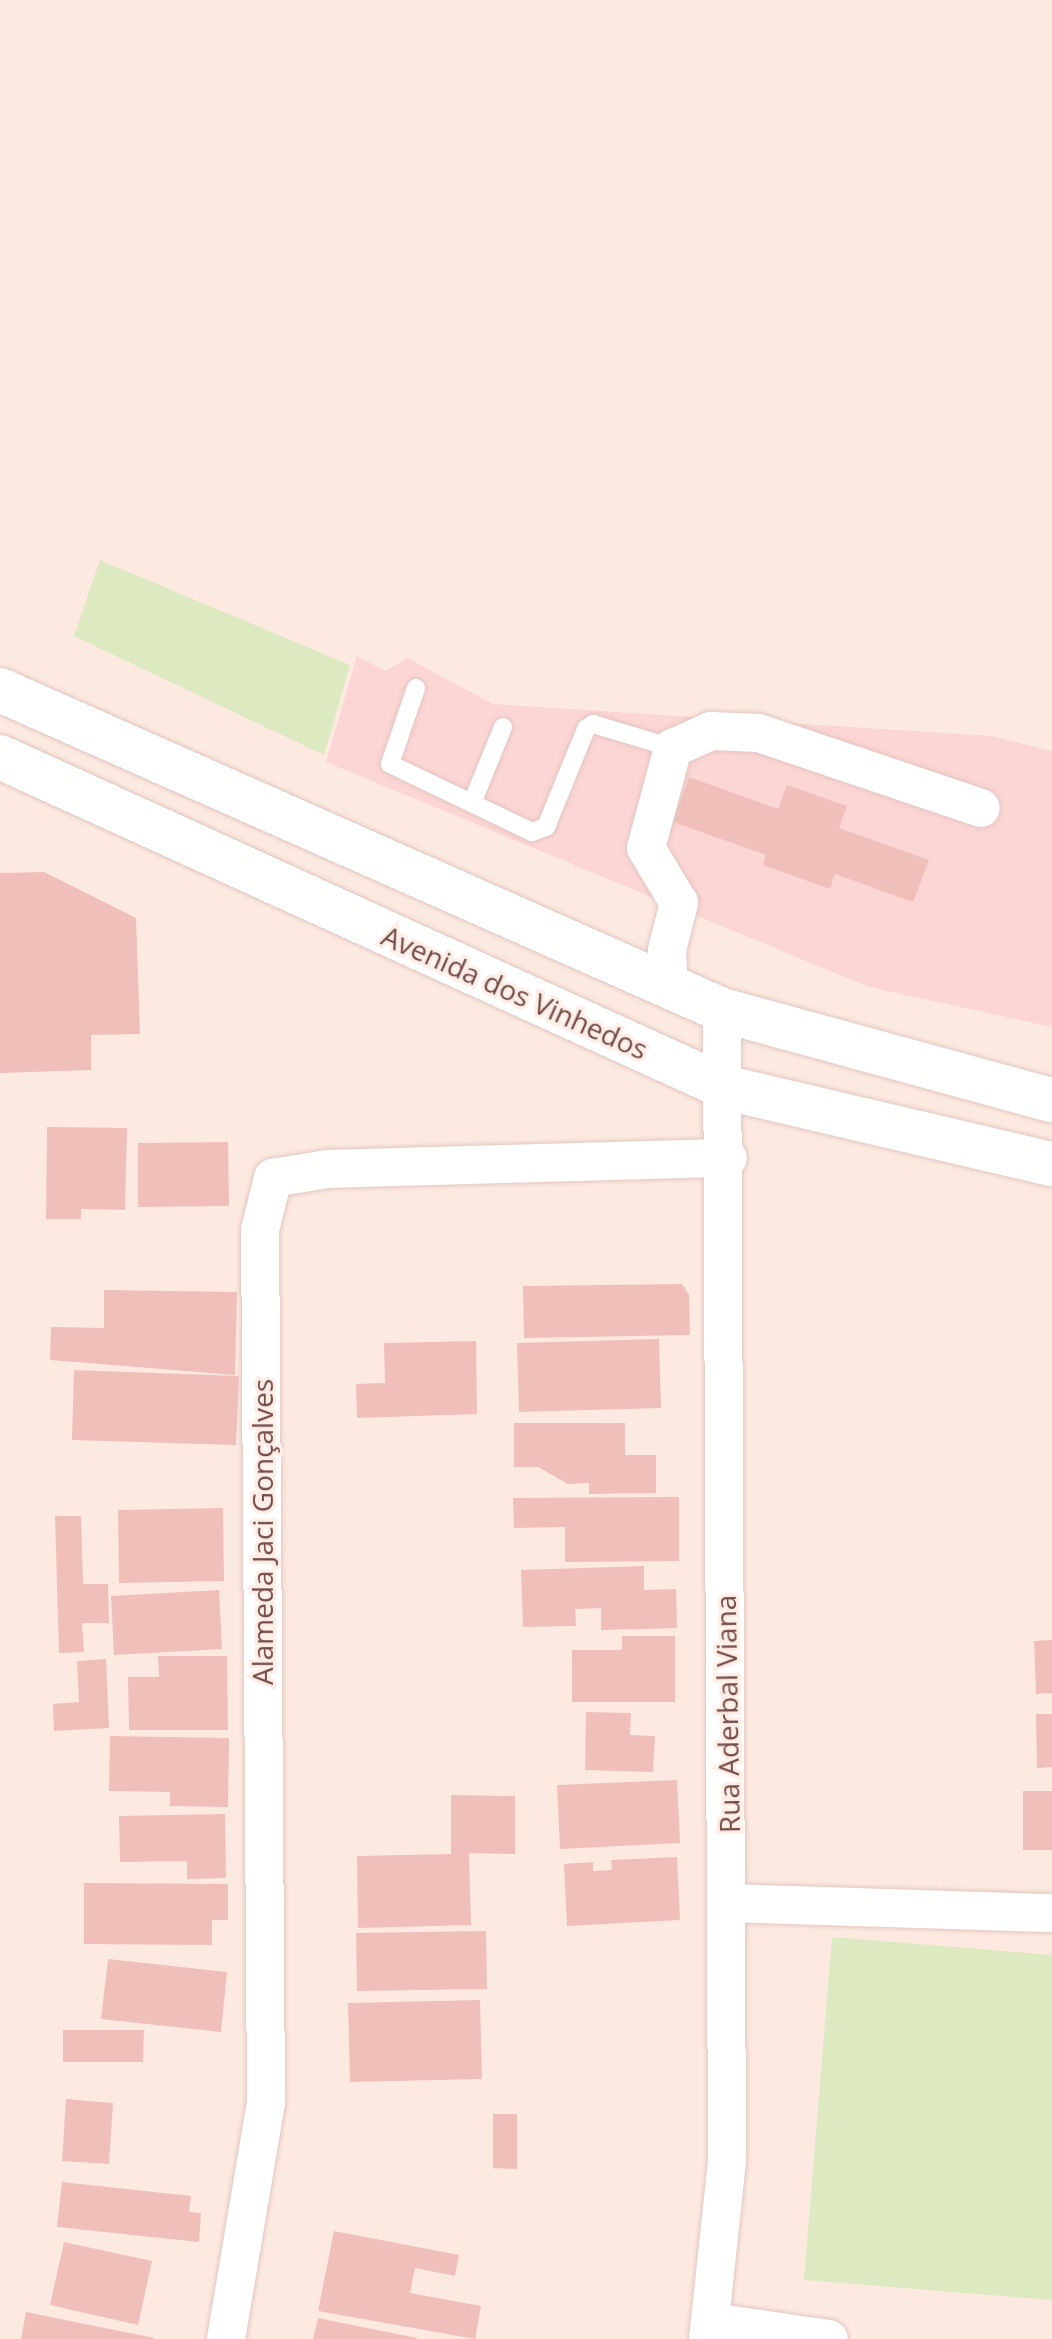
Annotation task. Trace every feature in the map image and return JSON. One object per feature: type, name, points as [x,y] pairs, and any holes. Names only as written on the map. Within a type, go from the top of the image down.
[{"type":"main road","points":[[0,690],[722,1010],[1052,1100]]},
{"type":"main road","name":"Avenida dos Vinhedos","points":[[0,757],[727,1088],[1052,1164]]},
{"type":"main road","points":[[294,891],[323,833]]},
{"type":"street","points":[[669,987],[667,950],[679,903],[646,848],[673,748],[711,731],[759,733],[981,808]]},
{"type":"street","name":"Rua Aderbal Viana","points":[[710,2330],[727,2161],[730,1903],[723,1393],[728,1158],[722,1010]]},
{"type":"street","name":"Alameda Jaci Gonçalves","points":[[226,2339],[266,2102],[260,1230],[273,1178],[327,1169],[728,1158]]},
{"type":"street","points":[[730,1903],[1052,1913]]},
{"type":"street","points":[[710,2330],[829,2339]]},
{"type":"lane","points":[[416,688],[390,764],[540,832],[593,724],[673,748]]},
{"type":"lane","points":[[472,803],[503,727]]},
{"type":"shaded area","points":[[357,656],[386,671],[407,658],[493,704],[991,736],[1052,751],[1052,1027],[869,987],[326,762]]},
{"type":"green space","points":[[100,560],[350,665],[324,755],[74,636]]},
{"type":"green space","points":[[832,1937],[1052,1955],[1052,2300],[804,2280]]},
{"type":"building","points":[[689,777],[778,809],[787,785],[847,806],[839,828],[929,860],[913,902],[835,874],[830,889],[763,865],[766,855],[673,822]]},
{"type":"building","points":[[44,872],[136,918],[140,1034],[91,1035],[91,1070],[0,1073],[0,873]]},
{"type":"building","points":[[47,1127],[127,1128],[125,1210],[81,1209],[81,1219],[46,1219]]},
{"type":"building","points":[[228,1142],[229,1206],[138,1207],[138,1143]]},
{"type":"building","points":[[682,1284],[689,1295],[690,1335],[524,1338],[523,1286]]},
{"type":"building","points":[[104,1290],[237,1292],[235,1375],[50,1360],[51,1327],[104,1328]]},
{"type":"building","points":[[659,1339],[661,1408],[519,1412],[517,1343]]},
{"type":"building","points":[[476,1341],[477,1414],[357,1418],[356,1384],[385,1383],[384,1343]]},
{"type":"building","points":[[74,1370],[239,1376],[236,1445],[72,1440]]},
{"type":"building","points":[[514,1423],[625,1423],[625,1455],[656,1455],[656,1493],[589,1494],[589,1483],[568,1484],[538,1467],[514,1467]]},
{"type":"building","points":[[679,1497],[679,1561],[565,1562],[565,1527],[514,1528],[513,1498]]},
{"type":"building","points":[[223,1508],[224,1581],[119,1583],[118,1510]]},
{"type":"building","points":[[55,1516],[81,1516],[83,1584],[108,1584],[109,1623],[82,1623],[84,1652],[59,1653]]},
{"type":"building","points":[[644,1566],[644,1590],[676,1589],[677,1628],[601,1630],[601,1608],[575,1609],[576,1626],[523,1627],[521,1570]]},
{"type":"building","points":[[219,1590],[222,1649],[114,1655],[111,1596]]},
{"type":"building","points":[[622,1636],[675,1636],[675,1702],[572,1702],[572,1650],[622,1650]]},
{"type":"building","points":[[1052,1640],[1052,1693],[1036,1694],[1034,1641]]},
{"type":"building","points":[[158,1656],[227,1656],[228,1730],[129,1730],[128,1677],[159,1677]]},
{"type":"building","points":[[106,1659],[109,1728],[54,1731],[53,1704],[79,1702],[77,1661]]},
{"type":"building","points":[[586,1712],[631,1713],[630,1735],[655,1736],[653,1772],[585,1770]]},
{"type":"building","points":[[1036,1714],[1052,1714],[1052,1767],[1037,1768]]},
{"type":"building","points":[[110,1736],[229,1738],[228,1807],[170,1806],[170,1792],[109,1791]]},
{"type":"building","points":[[677,1780],[680,1843],[560,1849],[557,1785]]},
{"type":"building","points":[[1023,1791],[1052,1791],[1052,1850],[1023,1850]]},
{"type":"building","points":[[451,1795],[515,1796],[515,1854],[469,1853],[471,1925],[358,1928],[357,1856],[451,1854]]},
{"type":"building","points":[[225,1814],[226,1878],[187,1879],[187,1861],[120,1862],[119,1816]]},
{"type":"building","points":[[677,1857],[680,1920],[567,1926],[564,1864],[593,1862],[593,1871],[612,1870],[611,1860]]},
{"type":"building","points":[[84,1883],[228,1884],[228,1920],[212,1920],[212,1945],[84,1944]]},
{"type":"building","points":[[486,1931],[487,1989],[357,1991],[356,1933]]},
{"type":"building","points":[[108,1959],[227,1972],[221,2032],[101,2019]]},
{"type":"building","points":[[480,2000],[482,2079],[350,2082],[348,2003]]},
{"type":"building","points":[[63,2030],[144,2030],[143,2062],[63,2062]]},
{"type":"building","points":[[66,2099],[113,2103],[109,2164],[62,2161]]},
{"type":"building","points":[[493,2114],[517,2114],[517,2169],[493,2168]]},
{"type":"building","points":[[62,2182],[191,2196],[189,2212],[201,2213],[199,2242],[57,2227]]},
{"type":"building","points":[[334,2231],[459,2255],[455,2276],[415,2268],[410,2293],[481,2306],[475,2339],[318,2311]]},
{"type":"building","points":[[64,2242],[152,2261],[138,2325],[50,2305]]},
{"type":"building","points":[[26,2312],[154,2338],[154,2339],[21,2339]]},
{"type":"building","points":[[318,2318],[417,2338],[417,2339],[313,2339]]}]
